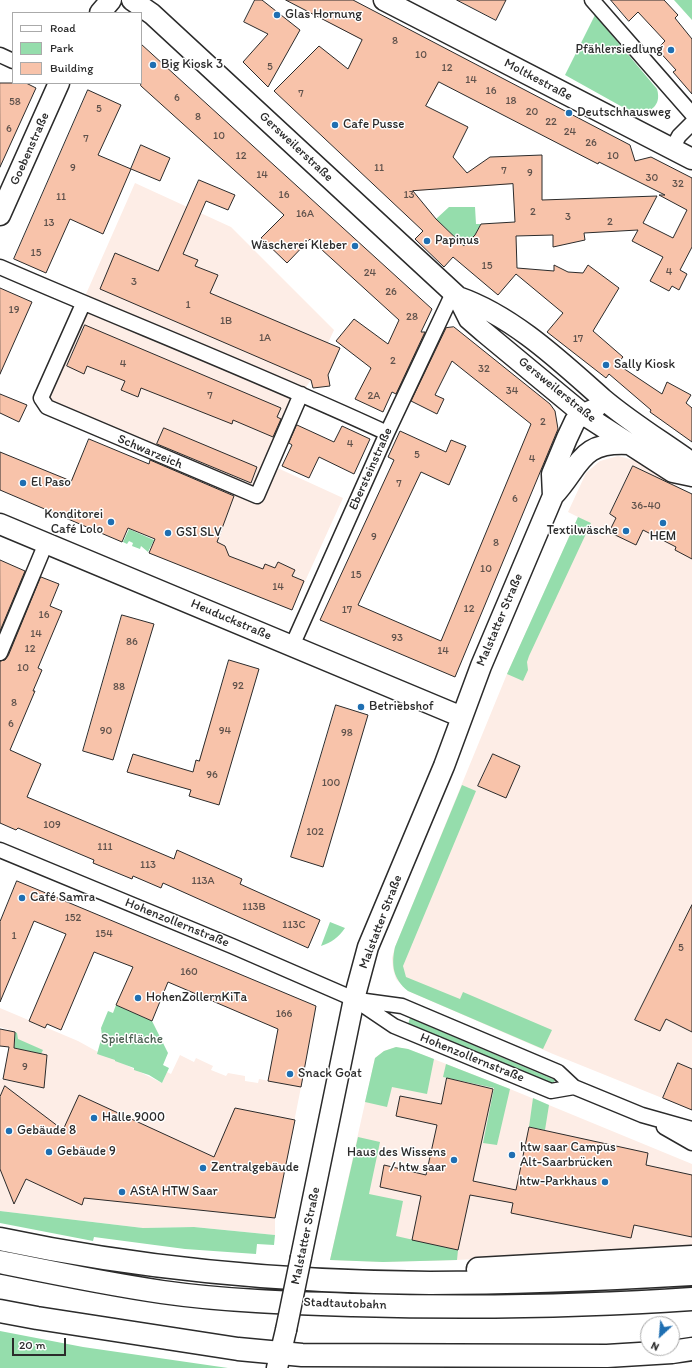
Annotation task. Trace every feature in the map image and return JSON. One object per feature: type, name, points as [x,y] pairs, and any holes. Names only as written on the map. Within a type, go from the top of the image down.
[{"type":"highway","name":"Stadtautobahn","points":[[0,1239],[97,1256],[239,1274],[429,1283],[528,1282],[692,1274]]},
{"type":"highway","points":[[429,1283],[464,1271],[692,1257]]},
{"type":"highway","name":"Stadtautobahn","points":[[0,1262],[162,1292],[237,1300],[410,1306],[511,1306],[625,1303],[692,1299]]},
{"type":"highway","points":[[0,1310],[98,1328],[238,1349],[279,1361],[341,1357],[607,1356],[672,1352],[692,1349]]},
{"type":"main road","points":[[101,12],[111,0]]},
{"type":"main road","name":"Gersweilerstraße","points":[[132,0],[152,14],[456,295],[469,319],[629,444],[673,472],[692,476]]},
{"type":"main road","name":"Moltkestraße","points":[[384,0],[692,159]]},
{"type":"main road","name":"Goebenstraße","points":[[0,215],[59,84]]},
{"type":"main road","name":"Gersweilerstraße","points":[[456,295],[480,305],[502,319],[590,387],[618,411],[685,458],[692,466]]},
{"type":"main road","points":[[590,387],[592,414],[618,411]]},
{"type":"main road","name":"Malstatter Straße","points":[[553,496],[552,474],[566,438],[575,421],[592,414]]},
{"type":"main road","name":"Malstatter Straße","points":[[279,1361],[302,1257],[354,999],[368,947],[462,717],[481,666],[553,496],[567,481],[582,456],[590,450],[600,445],[629,444]]},
{"type":"main road","name":"Heuduckstraße","points":[[0,524],[462,717]]},
{"type":"street","points":[[592,0],[692,114]]},
{"type":"street","points":[[0,55],[12,61]]},
{"type":"street","points":[[672,149],[679,136],[692,123]]},
{"type":"street","points":[[0,267],[83,304],[301,394],[387,433]]},
{"type":"street","name":"Ebersteinstraße","points":[[292,646],[387,433],[456,295]]},
{"type":"street","name":"Schwarzeich","points":[[83,304],[41,398],[47,407],[257,496],[301,394]]},
{"type":"street","points":[[0,653],[46,543]]},
{"type":"street","name":"Hohenzollernstraße","points":[[2,855],[232,946],[354,999],[394,1026],[550,1091],[574,1088]]},
{"type":"street","name":"Hohenzollernstraße","points":[[354,999],[408,1009],[558,1072],[574,1088],[642,1115],[692,1129]]},
{"type":"street","name":"Hohenzollernstraße","points":[[642,1115],[692,1143]]},
{"type":"shaded area","points":[[135,183],[231,227],[334,330],[311,380],[301,394],[271,465],[343,498],[292,610],[149,553],[155,539],[128,528],[158,455],[47,407],[45,387]]},
{"type":"shaded area","points":[[618,456],[634,460],[692,496],[692,1110],[553,1054],[408,991],[396,979],[393,969],[392,958],[395,947],[507,674],[578,517],[568,512],[586,473],[600,461]]},
{"type":"shaded area","points":[[0,1008],[78,1041],[98,1052],[97,1054],[110,1057],[162,1083],[167,1072],[171,1074],[180,1055],[194,1062],[196,1058],[213,1066],[211,1070],[226,1076],[228,1073],[245,1076],[245,1081],[258,1083],[259,1079],[301,1087],[275,1218],[275,1235],[194,1227],[143,1228],[0,1211],[0,1079],[43,1088],[47,1055],[14,1048],[15,1032],[0,1027]]},
{"type":"shaded area","name":"htw saar Campus Alt-Saarbrücken","points":[[396,1047],[408,1049],[510,1089],[692,1164],[692,1248],[457,1260],[383,1262],[330,1260],[375,1058],[384,1051]]},
{"type":"green space","points":[[674,0],[692,0],[692,20]]},
{"type":"green space","points":[[595,15],[657,89],[658,100],[654,108],[635,114],[565,75]]},
{"type":"green space","points":[[449,207],[475,207],[476,224],[481,224],[475,235],[464,246],[436,219]]},
{"type":"green space","points":[[578,517],[591,523],[529,656],[527,662],[528,670],[523,681],[507,674]]},
{"type":"green space","points":[[129,529],[154,540],[148,552],[141,546],[140,549],[132,546],[133,543],[129,541],[127,544],[123,542]]},
{"type":"green space","points":[[462,785],[476,791],[403,966],[406,977],[460,999],[463,992],[552,1030],[543,1049],[408,991],[399,982],[394,971],[393,960],[395,947]]},
{"type":"green space","points":[[330,922],[345,928],[334,939],[321,946]]},
{"type":"green space","name":"Spielfläche","points":[[116,1005],[152,1021],[168,1053],[163,1065],[169,1068],[162,1083],[149,1075],[134,1070],[134,1068],[97,1054],[102,1036],[101,1028],[108,1011],[113,1013]]},
{"type":"green space","points":[[410,1018],[555,1080],[553,1084],[408,1024]]},
{"type":"green space","points":[[15,1032],[17,1033],[18,1039],[43,1050],[41,1054],[14,1048]]},
{"type":"green space","points":[[396,1047],[408,1049],[434,1059],[427,1094],[392,1087],[387,1107],[365,1102],[375,1058],[384,1051]]},
{"type":"green space","points":[[446,1064],[510,1089],[497,1145],[483,1143],[494,1088],[443,1077]]},
{"type":"green space","points":[[533,1098],[549,1105],[545,1130],[529,1127]]},
{"type":"green space","points":[[358,1137],[380,1142],[369,1194],[403,1201],[396,1236],[458,1250],[457,1260],[383,1262],[330,1260]]},
{"type":"green space","points":[[0,1211],[143,1228],[194,1227],[275,1235],[274,1245],[257,1244],[256,1254],[185,1249],[94,1237],[93,1241],[0,1223]]},
{"type":"green space","points":[[0,1331],[83,1347],[228,1368],[0,1368]]},
{"type":"building","points":[[255,0],[262,0],[300,30],[268,87],[243,62],[268,34],[244,22]]},
{"type":"building","points":[[286,0],[353,0],[630,145],[635,161],[651,157],[692,178],[692,247],[680,270],[687,274],[679,290],[672,286],[669,291],[650,281],[663,257],[632,241],[638,230],[584,233],[585,240],[553,247],[553,235],[516,236],[517,268],[554,271],[554,265],[568,272],[583,273],[588,265],[619,288],[593,331],[623,357],[617,364],[662,394],[667,382],[691,395],[686,403],[692,408],[692,442],[650,412],[651,410],[609,374],[606,378],[547,332],[563,313],[516,274],[498,295],[453,257],[444,267],[415,239],[423,231],[274,91],[319,46],[348,69],[362,40]],"holes":[[[439,82],[598,164],[599,162],[665,195],[659,195],[687,210],[673,238],[643,223],[657,196],[542,200],[542,155],[490,157],[467,173],[453,157],[468,127],[426,106]],[[513,184],[515,222],[481,224],[475,235],[464,246],[436,219],[413,191]]]},
{"type":"building","points":[[457,0],[506,0],[496,20]]},
{"type":"building","name":"Pfählersiedlung","points":[[611,0],[664,0],[678,15],[675,18],[692,39],[692,94],[673,72],[676,70],[657,49],[665,41],[638,12],[629,21]]},
{"type":"building","points":[[142,45],[432,309],[421,332],[425,332],[396,394],[392,392],[383,412],[355,399],[371,368],[336,341],[354,319],[388,344],[399,320],[310,239],[287,263],[261,238],[284,215],[141,86]]},
{"type":"building","points":[[0,83],[28,84],[36,88],[0,167]]},
{"type":"building","points":[[88,90],[121,105],[98,155],[131,169],[103,234],[70,219],[46,273],[14,259]]},
{"type":"building","points":[[141,145],[170,158],[160,181],[131,169]]},
{"type":"building","points":[[199,180],[235,195],[228,210],[206,201],[183,254],[198,260],[195,266],[218,275],[210,293],[340,348],[328,375],[330,386],[313,388],[311,380],[100,289],[115,253],[158,271]]},
{"type":"building","points":[[0,288],[32,302],[0,374]]},
{"type":"building","points":[[85,325],[281,408],[277,417],[281,419],[273,437],[233,420],[232,424],[141,388],[138,397],[121,390],[125,381],[87,366],[84,374],[67,366]]},
{"type":"building","points":[[454,327],[550,404],[555,411],[558,429],[455,677],[320,620],[394,460],[388,457],[400,431],[446,452],[451,440],[466,446],[449,485],[421,472],[358,605],[441,641],[531,424],[452,361],[435,395],[444,399],[437,414],[411,401],[446,328]]},
{"type":"building","points":[[0,394],[27,405],[19,422],[0,413]]},
{"type":"building","points":[[297,425],[334,442],[342,426],[370,439],[354,474],[319,457],[309,478],[282,466],[292,445],[289,443]]},
{"type":"building","points":[[164,428],[257,467],[251,483],[157,444]]},
{"type":"building","points":[[89,439],[149,464],[150,460],[234,496],[217,542],[225,546],[229,556],[263,569],[265,564],[275,568],[278,562],[295,570],[292,576],[304,581],[292,610],[149,553],[155,539],[128,528],[122,542],[0,490],[0,452],[71,481]]},
{"type":"building","points":[[633,466],[692,494],[692,559],[675,550],[676,547],[643,530],[636,545],[609,532],[616,518],[610,514]]},
{"type":"building","points":[[0,560],[25,571],[0,631]]},
{"type":"building","points":[[41,577],[59,584],[50,606],[62,611],[38,668],[42,670],[33,691],[35,691],[10,750],[41,764],[27,797],[174,859],[177,850],[242,879],[240,884],[320,920],[308,948],[163,883],[161,888],[133,876],[132,879],[93,863],[94,860],[18,828],[16,830],[0,823],[0,661],[5,660],[8,656]]},
{"type":"building","points":[[122,615],[154,624],[113,760],[83,751]]},
{"type":"building","points":[[229,660],[259,669],[219,805],[189,796],[191,790],[127,772],[133,754],[193,772],[196,760],[199,761]]},
{"type":"building","points":[[336,705],[368,715],[323,867],[291,857]]},
{"type":"building","points":[[493,754],[520,766],[506,798],[478,786]]},
{"type":"building","points":[[17,881],[316,1006],[301,1087],[268,1081],[278,1029],[168,982],[152,1021],[116,1005],[133,967],[94,952],[61,1030],[47,1024],[45,1028],[29,1021],[66,934],[34,921],[0,1002],[0,922]]},
{"type":"building","points":[[692,905],[692,1032],[666,1019],[660,1031],[635,1020]]},
{"type":"building","points":[[0,1029],[15,1032],[14,1048],[47,1055],[44,1088],[3,1079],[9,1047],[0,1046]]},
{"type":"building","points":[[678,1063],[692,1069],[692,1110],[663,1098]]},
{"type":"building","points":[[447,1078],[493,1089],[473,1181],[516,1190],[529,1127],[648,1153],[646,1165],[692,1175],[692,1237],[634,1225],[631,1238],[511,1213],[513,1203],[470,1195],[458,1250],[412,1240],[421,1196],[380,1187],[384,1165],[426,1175],[437,1125],[396,1116],[400,1096],[441,1104]]},
{"type":"building","points":[[5,1086],[63,1130],[79,1095],[214,1157],[235,1108],[295,1120],[275,1218],[84,1198],[82,1205],[26,1179],[14,1204],[0,1169],[0,1097]]},
{"type":"place","name":"Glas Hornung","points":[[277,15]]},
{"type":"place","name":"Pfählersiedlung","points":[[671,50]]},
{"type":"place","name":"Big Kiosk 3","points":[[153,65]]},
{"type":"place","name":"Deutschhausweg","points":[[569,113]]},
{"type":"place","name":"Cafe Pusse","points":[[335,125]]},
{"type":"place","name":"Papinus","points":[[427,241]]},
{"type":"place","name":"Wäscherei Kleber","points":[[355,246]]},
{"type":"place","name":"Sally Kiosk","points":[[606,365]]},
{"type":"place","name":"El Paso","points":[[23,483]]},
{"type":"place","name":"Konditorei Café Lolo","points":[[111,522]]},
{"type":"place","name":"HEM","points":[[663,523]]},
{"type":"place","name":"Textilwäsche","points":[[626,531]]},
{"type":"place","name":"GSI SLV","points":[[168,533]]},
{"type":"place","name":"Betriebshof","points":[[361,707]]},
{"type":"place","name":"Café Samra","points":[[22,898]]},
{"type":"place","name":"HohenZollernKiTa","points":[[138,998]]},
{"type":"place","name":"Snack Goat","points":[[290,1074]]},
{"type":"place","name":"Halle 9000","points":[[94,1118]]},
{"type":"place","name":"Gebäude 8","points":[[9,1131]]},
{"type":"place","name":"Gebäude 9","points":[[49,1152]]},
{"type":"place","name":"htw saar Campus Alt-Saarbrücken","points":[[512,1155]]},
{"type":"place","name":"Haus des Wissens / htw saar","points":[[454,1160]]},
{"type":"place","name":"Zentralgebäude","points":[[203,1168]]},
{"type":"place","name":"htw-Parkhaus","points":[[605,1182]]},
{"type":"place","name":"AStA HTW Saar","points":[[122,1192]]}]
